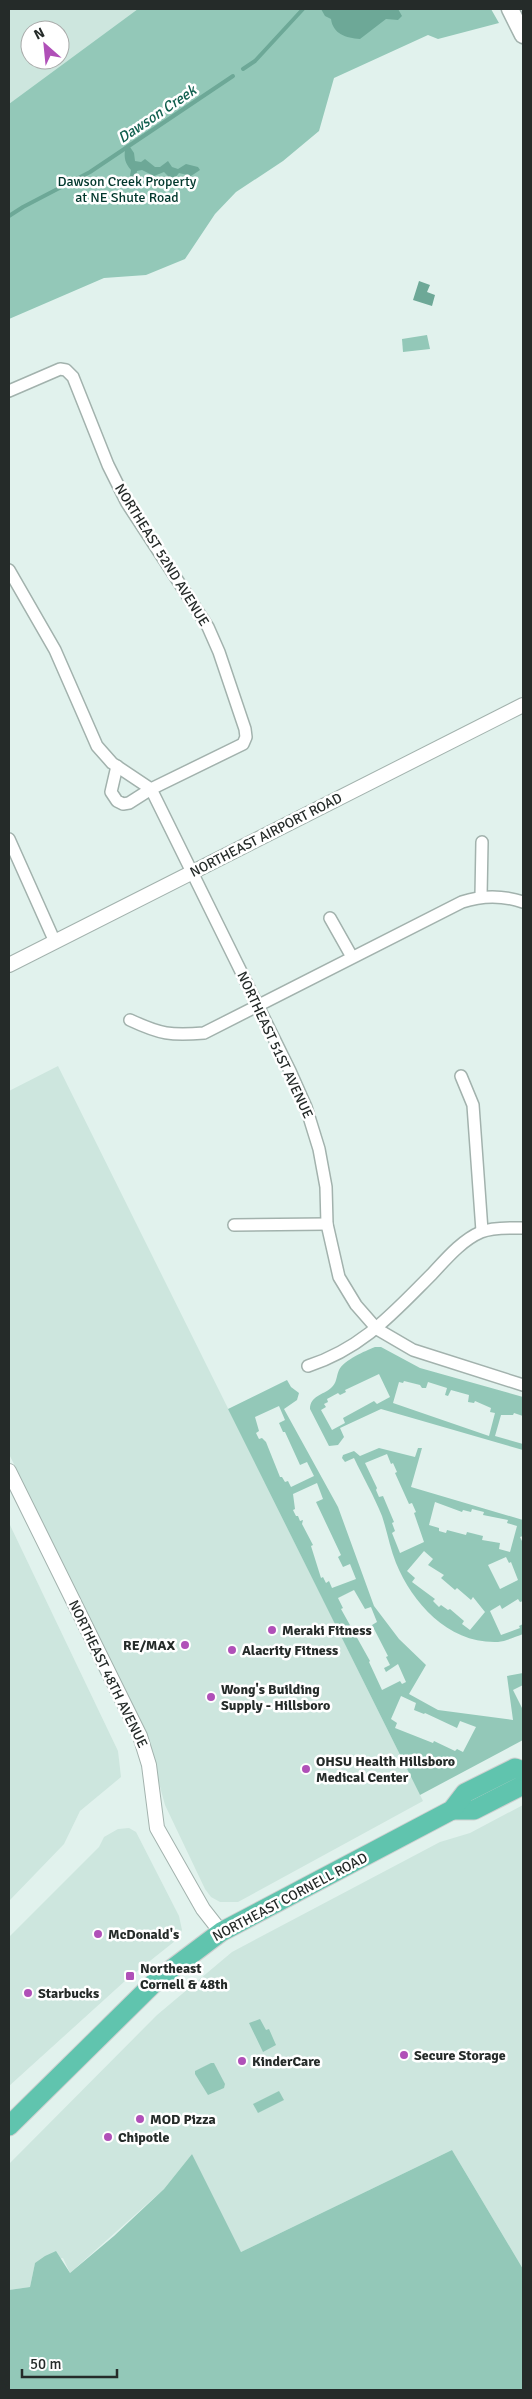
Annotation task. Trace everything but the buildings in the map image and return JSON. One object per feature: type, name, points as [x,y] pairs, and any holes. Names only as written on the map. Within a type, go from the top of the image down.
[{"type":"highway","name":"NORTHEAST CORNELL ROAD","points":[[9,2126],[156,1981],[221,1932],[452,1810],[465,1793],[515,1768],[523,1771]]},
{"type":"highway","name":"NORTHEAST CORNELL ROAD","points":[[452,1810],[474,1810],[523,1785]]},
{"type":"main road","points":[[510,9],[523,35]]},
{"type":"street","name":"NORTHEAST 52ND AVENUE","points":[[9,392],[51,372],[66,370],[73,376],[108,466],[127,503],[208,627],[245,729],[246,737],[243,744],[151,789]]},
{"type":"street","name":"NORTHEAST 51ST AVENUE","points":[[9,570],[55,650],[97,746],[117,766],[151,789],[258,1005],[306,1107],[319,1149],[326,1187],[327,1224],[339,1277],[356,1305],[377,1329],[413,1350],[523,1385]]},
{"type":"street","name":"NORTHEAST AIRPORT ROAD","points":[[9,965],[523,705]]},
{"type":"street","points":[[117,766],[111,792],[117,801],[123,804],[129,803],[151,789]]},
{"type":"street","points":[[9,839],[55,942]]},
{"type":"street","points":[[482,842],[482,896]]},
{"type":"street","points":[[130,1020],[158,1033],[181,1035],[204,1033],[462,902],[482,896],[523,902]]},
{"type":"street","points":[[330,918],[352,957]]},
{"type":"street","points":[[461,1076],[472,1105],[482,1232]]},
{"type":"street","points":[[234,1225],[327,1224]]},
{"type":"street","points":[[308,1366],[332,1358],[377,1329],[461,1245],[482,1232],[523,1228]]},
{"type":"street","name":"NORTHEAST 48TH AVENUE","points":[[9,1471],[140,1736],[149,1765],[157,1828],[203,1909],[221,1932]]},
{"type":"shaded area","points":[[9,9],[162,9],[9,127]]},
{"type":"shaded area","points":[[321,9],[398,9],[402,16],[398,20],[386,19],[360,39],[350,38],[337,32],[331,19],[325,16]]},
{"type":"shaded area","points":[[130,147],[134,153],[135,161],[141,162],[145,159],[155,167],[160,167],[168,161],[172,167],[178,169],[186,164],[198,167],[200,170],[191,176],[179,173],[175,178],[169,177],[164,172],[154,176],[142,170],[137,171],[136,177],[130,176],[131,170],[126,163],[125,150]]},
{"type":"shaded area","points":[[419,281],[430,285],[427,292],[435,295],[432,306],[413,300]]},
{"type":"shaded area","points":[[58,1066],[423,1801],[238,1902],[220,1902],[211,1897],[205,1889],[165,1805],[146,1735],[9,1454],[9,1091]]},
{"type":"shaded area","points":[[9,1523],[118,1751],[121,1777],[80,1811],[64,1844],[9,1901]]},
{"type":"shaded area","points":[[523,1805],[523,2269],[452,2150],[241,2252],[192,2154],[164,2189],[70,2273],[63,2258],[35,2263],[30,2287],[9,2290],[9,2164],[157,2015],[232,1952],[440,1842],[470,1833]]},
{"type":"shaded area","points":[[129,1828],[136,1832],[179,1916],[182,1930],[175,1941],[126,1980],[9,2086],[9,1937],[99,1847],[104,1837],[118,1829]]},
{"type":"green space","name":"Dawson Creek Property at NE Shute Road","points":[[138,9],[491,9],[499,23],[438,39],[428,35],[334,78],[319,131],[283,161],[236,192],[215,214],[185,259],[146,275],[104,278],[9,319],[9,104],[55,70],[70,70],[70,59]]},
{"type":"green space","points":[[427,335],[430,349],[403,352],[402,339]]},
{"type":"green space","points":[[375,1347],[381,1347],[420,1368],[523,1397],[523,1416],[514,1413],[513,1415],[501,1415],[495,1436],[523,1444],[523,1450],[381,1409],[340,1428],[344,1437],[338,1445],[329,1446],[310,1409],[312,1401],[333,1386],[339,1370],[345,1363]],"holes":[[[379,1374],[390,1397],[377,1404],[374,1401],[343,1418],[345,1423],[332,1430],[321,1410],[326,1407],[324,1404],[328,1402],[327,1399],[338,1393],[340,1395],[346,1392],[345,1390]],[[404,1381],[420,1385],[422,1388],[426,1388],[428,1382],[447,1388],[445,1395],[448,1396],[451,1390],[469,1395],[468,1402],[474,1403],[475,1401],[491,1408],[490,1412],[495,1413],[489,1436],[393,1403],[399,1382],[403,1383]]]},
{"type":"green space","points":[[287,1380],[291,1387],[299,1393],[297,1400],[284,1409],[338,1507],[374,1606],[399,1639],[426,1665],[409,1694],[438,1710],[513,1720],[507,1676],[523,1673],[523,1685],[513,1690],[523,1710],[523,1740],[420,1795],[228,1409]],"holes":[[[279,1406],[285,1420],[279,1423],[283,1432],[285,1432],[300,1465],[307,1462],[314,1476],[291,1487],[288,1481],[285,1482],[280,1477],[266,1442],[262,1438],[259,1439],[256,1433],[259,1431],[255,1417]],[[317,1483],[323,1499],[316,1502],[341,1555],[338,1557],[343,1567],[350,1564],[356,1579],[332,1588],[329,1581],[326,1583],[323,1577],[321,1578],[311,1546],[313,1545],[302,1524],[303,1520],[300,1521],[293,1510],[295,1509],[293,1494]],[[354,1590],[365,1609],[371,1607],[377,1622],[372,1625],[388,1656],[386,1657],[390,1665],[384,1668],[386,1672],[398,1664],[406,1682],[402,1684],[400,1681],[382,1690],[370,1661],[341,1609],[343,1608],[338,1598]],[[401,1696],[416,1703],[414,1710],[457,1728],[460,1721],[476,1727],[463,1752],[457,1749],[455,1751],[434,1741],[433,1743],[395,1728],[397,1723],[391,1719]]]},
{"type":"green space","points":[[379,1448],[415,1457],[418,1448],[422,1448],[411,1487],[523,1520],[523,1536],[520,1537],[523,1543],[523,1601],[520,1602],[518,1599],[502,1609],[500,1605],[490,1611],[501,1635],[520,1628],[519,1626],[523,1624],[523,1634],[498,1642],[480,1641],[449,1629],[423,1607],[412,1593],[396,1563],[382,1516],[354,1458],[345,1462],[342,1458],[343,1455],[354,1451],[360,1456]],"holes":[[[387,1454],[397,1472],[395,1473],[409,1504],[412,1503],[416,1512],[414,1513],[424,1542],[400,1553],[392,1533],[395,1531],[392,1523],[394,1522],[383,1496],[379,1497],[377,1488],[365,1463]],[[435,1502],[462,1512],[463,1510],[471,1512],[472,1509],[484,1512],[483,1515],[508,1520],[507,1523],[517,1526],[510,1552],[499,1549],[500,1543],[482,1540],[483,1536],[467,1532],[466,1535],[447,1530],[446,1533],[439,1531],[439,1528],[429,1525]],[[424,1551],[433,1559],[428,1565],[444,1575],[441,1578],[455,1590],[457,1588],[471,1600],[473,1597],[485,1612],[470,1630],[462,1624],[464,1621],[450,1609],[448,1610],[441,1605],[439,1607],[433,1601],[435,1599],[412,1582],[415,1578],[407,1571]],[[506,1557],[509,1563],[511,1562],[518,1580],[500,1589],[488,1565]]]},
{"type":"green space","points":[[260,2019],[266,2030],[269,2029],[276,2045],[263,2052],[249,2023]]},
{"type":"green space","points":[[214,2063],[225,2084],[224,2088],[208,2095],[195,2071]]},
{"type":"green space","points":[[279,2091],[284,2100],[258,2113],[253,2104]]},
{"type":"green space","points":[[452,2150],[523,2269],[523,2390],[9,2390],[9,2290],[30,2287],[35,2263],[56,2251],[70,2273],[114,2236],[164,2189],[192,2154],[241,2252]]},
{"type":"waterway","name":"Dawson Creek","points":[[243,69],[255,61],[303,9]]},
{"type":"waterway","name":"Dawson Creek","points":[[9,216],[90,172],[233,76]]},
{"type":"place","name":"Meraki Fitness","points":[[272,1630]]},
{"type":"place","name":"RE/MAX","points":[[185,1645]]},
{"type":"place","name":"Alacrity Fitness","points":[[232,1650]]},
{"type":"place","name":"Wong's Building Supply - Hillsboro","points":[[211,1697]]},
{"type":"place","name":"OHSU Health Hillsboro Medical Center","points":[[306,1769]]},
{"type":"place","name":"McDonald's","points":[[98,1934]]},
{"type":"place","name":"Northeast Cornell & 48th","points":[[130,1976]]},
{"type":"place","name":"Starbucks","points":[[28,1993]]},
{"type":"place","name":"Secure Storage","points":[[404,2055]]},
{"type":"place","name":"KinderCare","points":[[242,2061]]},
{"type":"place","name":"MOD Pizza","points":[[140,2119]]},
{"type":"place","name":"Chipotle","points":[[108,2137]]}]
